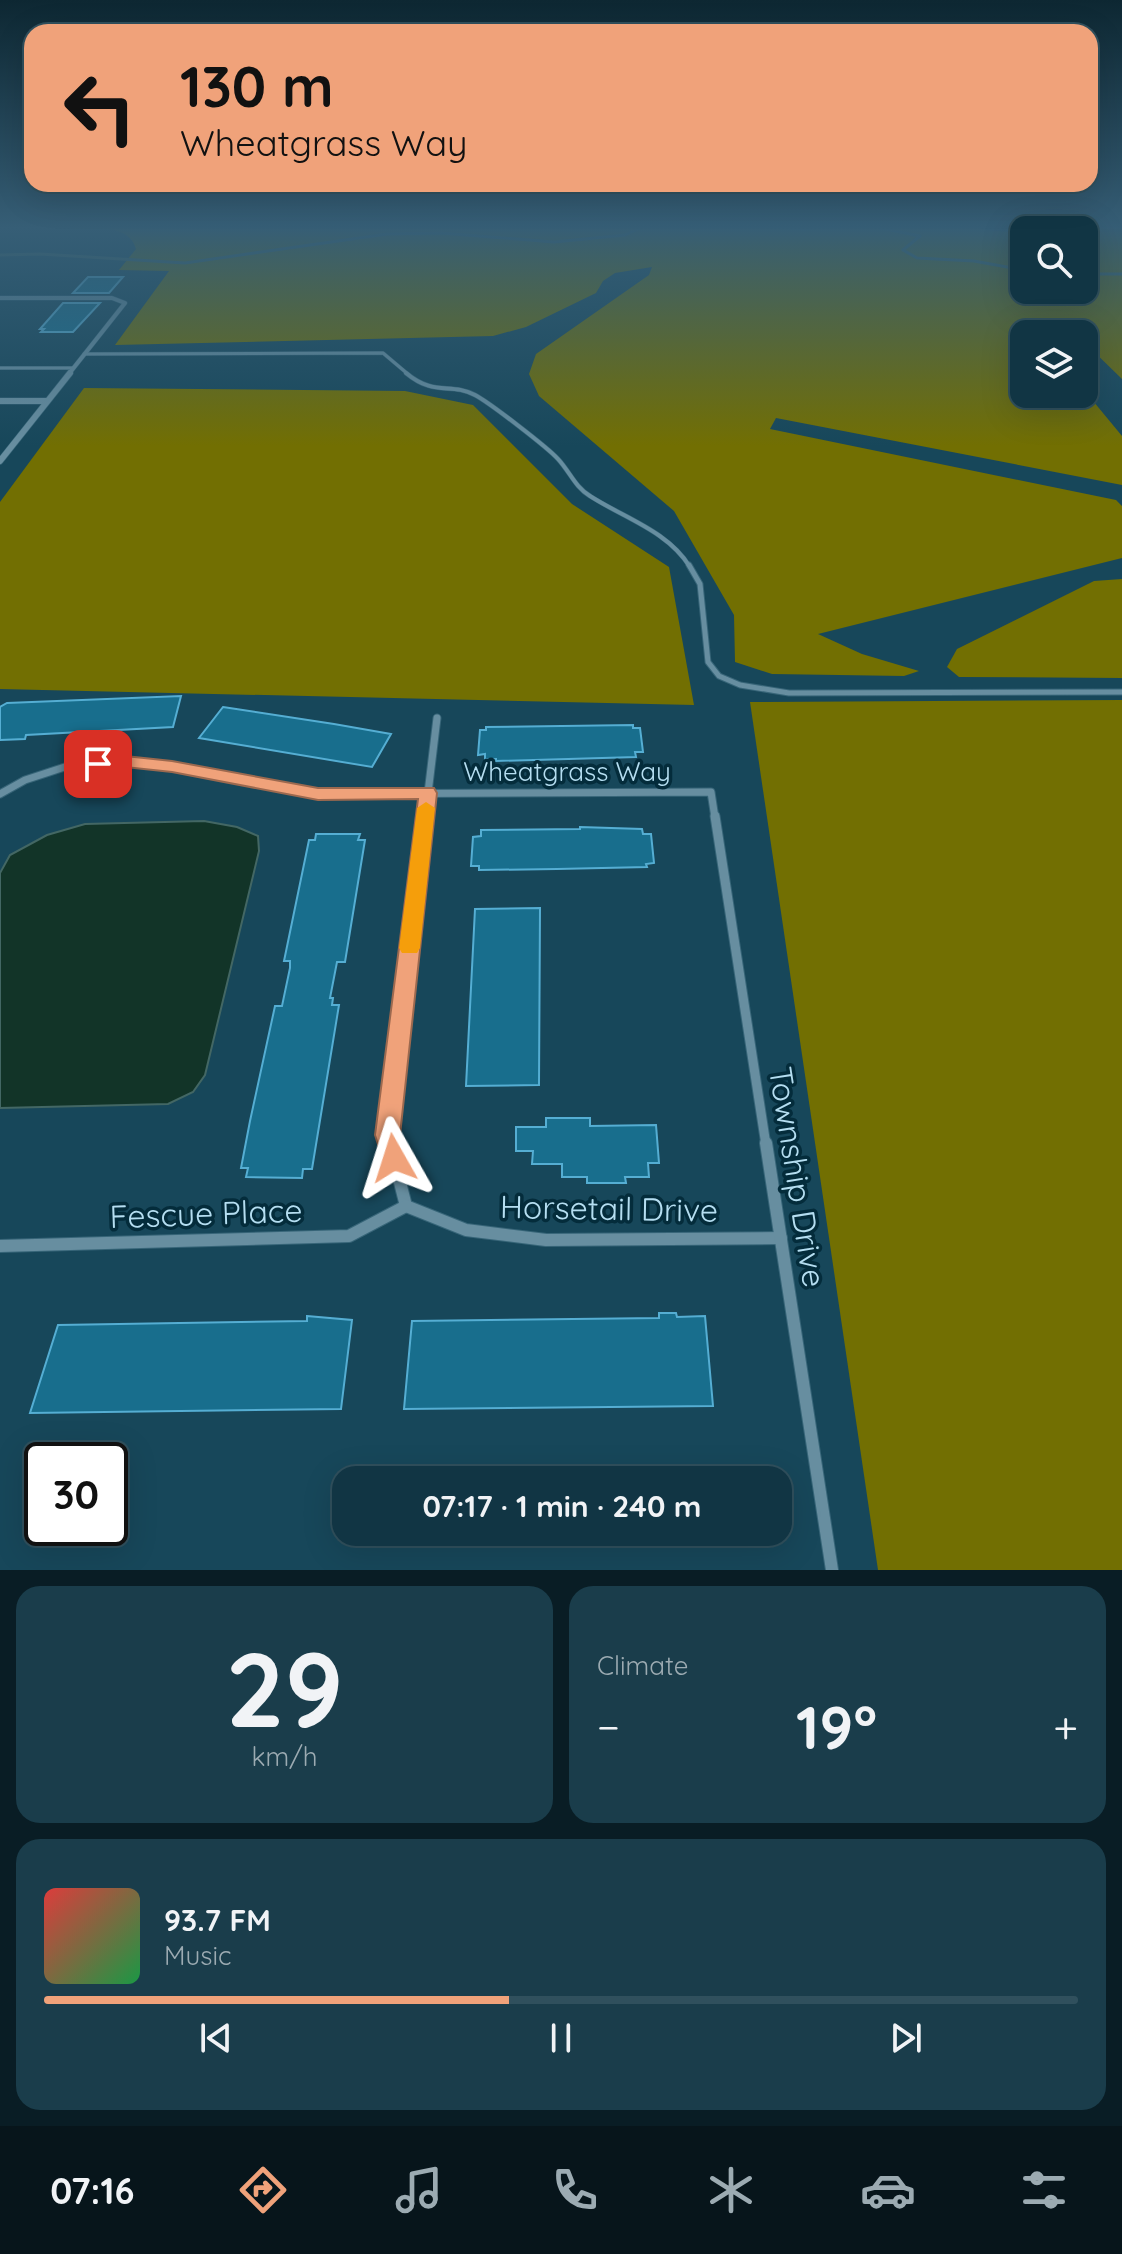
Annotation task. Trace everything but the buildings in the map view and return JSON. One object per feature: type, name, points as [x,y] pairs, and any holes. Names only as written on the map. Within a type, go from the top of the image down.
[{"type":"street","points":[[0,461],[124,304],[122,300],[77,299]]},
{"type":"street","points":[[0,401],[47,401]]},
{"type":"street","points":[[406,1206],[388,1135],[437,718]]},
{"type":"street","name":"Wheatgrass Way","points":[[0,794],[25,780],[71,765],[125,762],[172,766],[318,794],[711,792]]},
{"type":"street","name":"Township Drive","points":[[711,792],[832,1570]]},
{"type":"street","name":"Horsetail Drive","points":[[406,1206],[466,1230],[546,1240],[781,1238]]},
{"type":"street","name":"Fescue Place","points":[[0,1246],[349,1236],[406,1206]]},
{"type":"lane","points":[[84,354],[383,353],[422,386],[473,394],[558,459],[571,479],[588,495],[644,525],[683,556],[700,584],[708,662],[719,676],[740,685],[789,693],[832,694],[1122,692]]},
{"type":"lane","points":[[0,368],[73,368]]},
{"type":"shaded area","points":[[148,299],[583,299],[526,327],[493,336],[115,345]]},
{"type":"shaded area","points":[[614,299],[1010,299],[1010,304],[1098,304],[1098,299],[1122,299],[1122,379],[1098,356],[1098,320],[1010,320],[1010,408],[1098,407],[1122,436],[1122,485],[776,418],[770,429],[1116,500],[1122,506],[1122,558],[818,634],[862,654],[919,671],[904,676],[772,674],[735,662],[734,615],[674,511],[539,396],[529,374],[536,354]]},
{"type":"shaded area","points":[[84,388],[405,391],[473,405],[572,504],[669,567],[694,705],[0,689],[0,502]]},
{"type":"shaded area","points":[[1122,579],[1122,678],[959,677],[947,667],[957,649],[1094,581]]},
{"type":"shaded area","points":[[1122,700],[1122,1570],[878,1570],[750,702]]},
{"type":"shaded area","points":[[204,821],[237,827],[258,836],[259,851],[205,1075],[193,1092],[168,1104],[0,1108],[0,873],[10,855],[47,835],[85,824]]},
{"type":"slow traffic","points":[[410,948],[426,808]]},
{"type":"route","points":[[98,764],[125,762],[172,766],[318,794],[428,793],[388,1135],[394,1158]]}]
